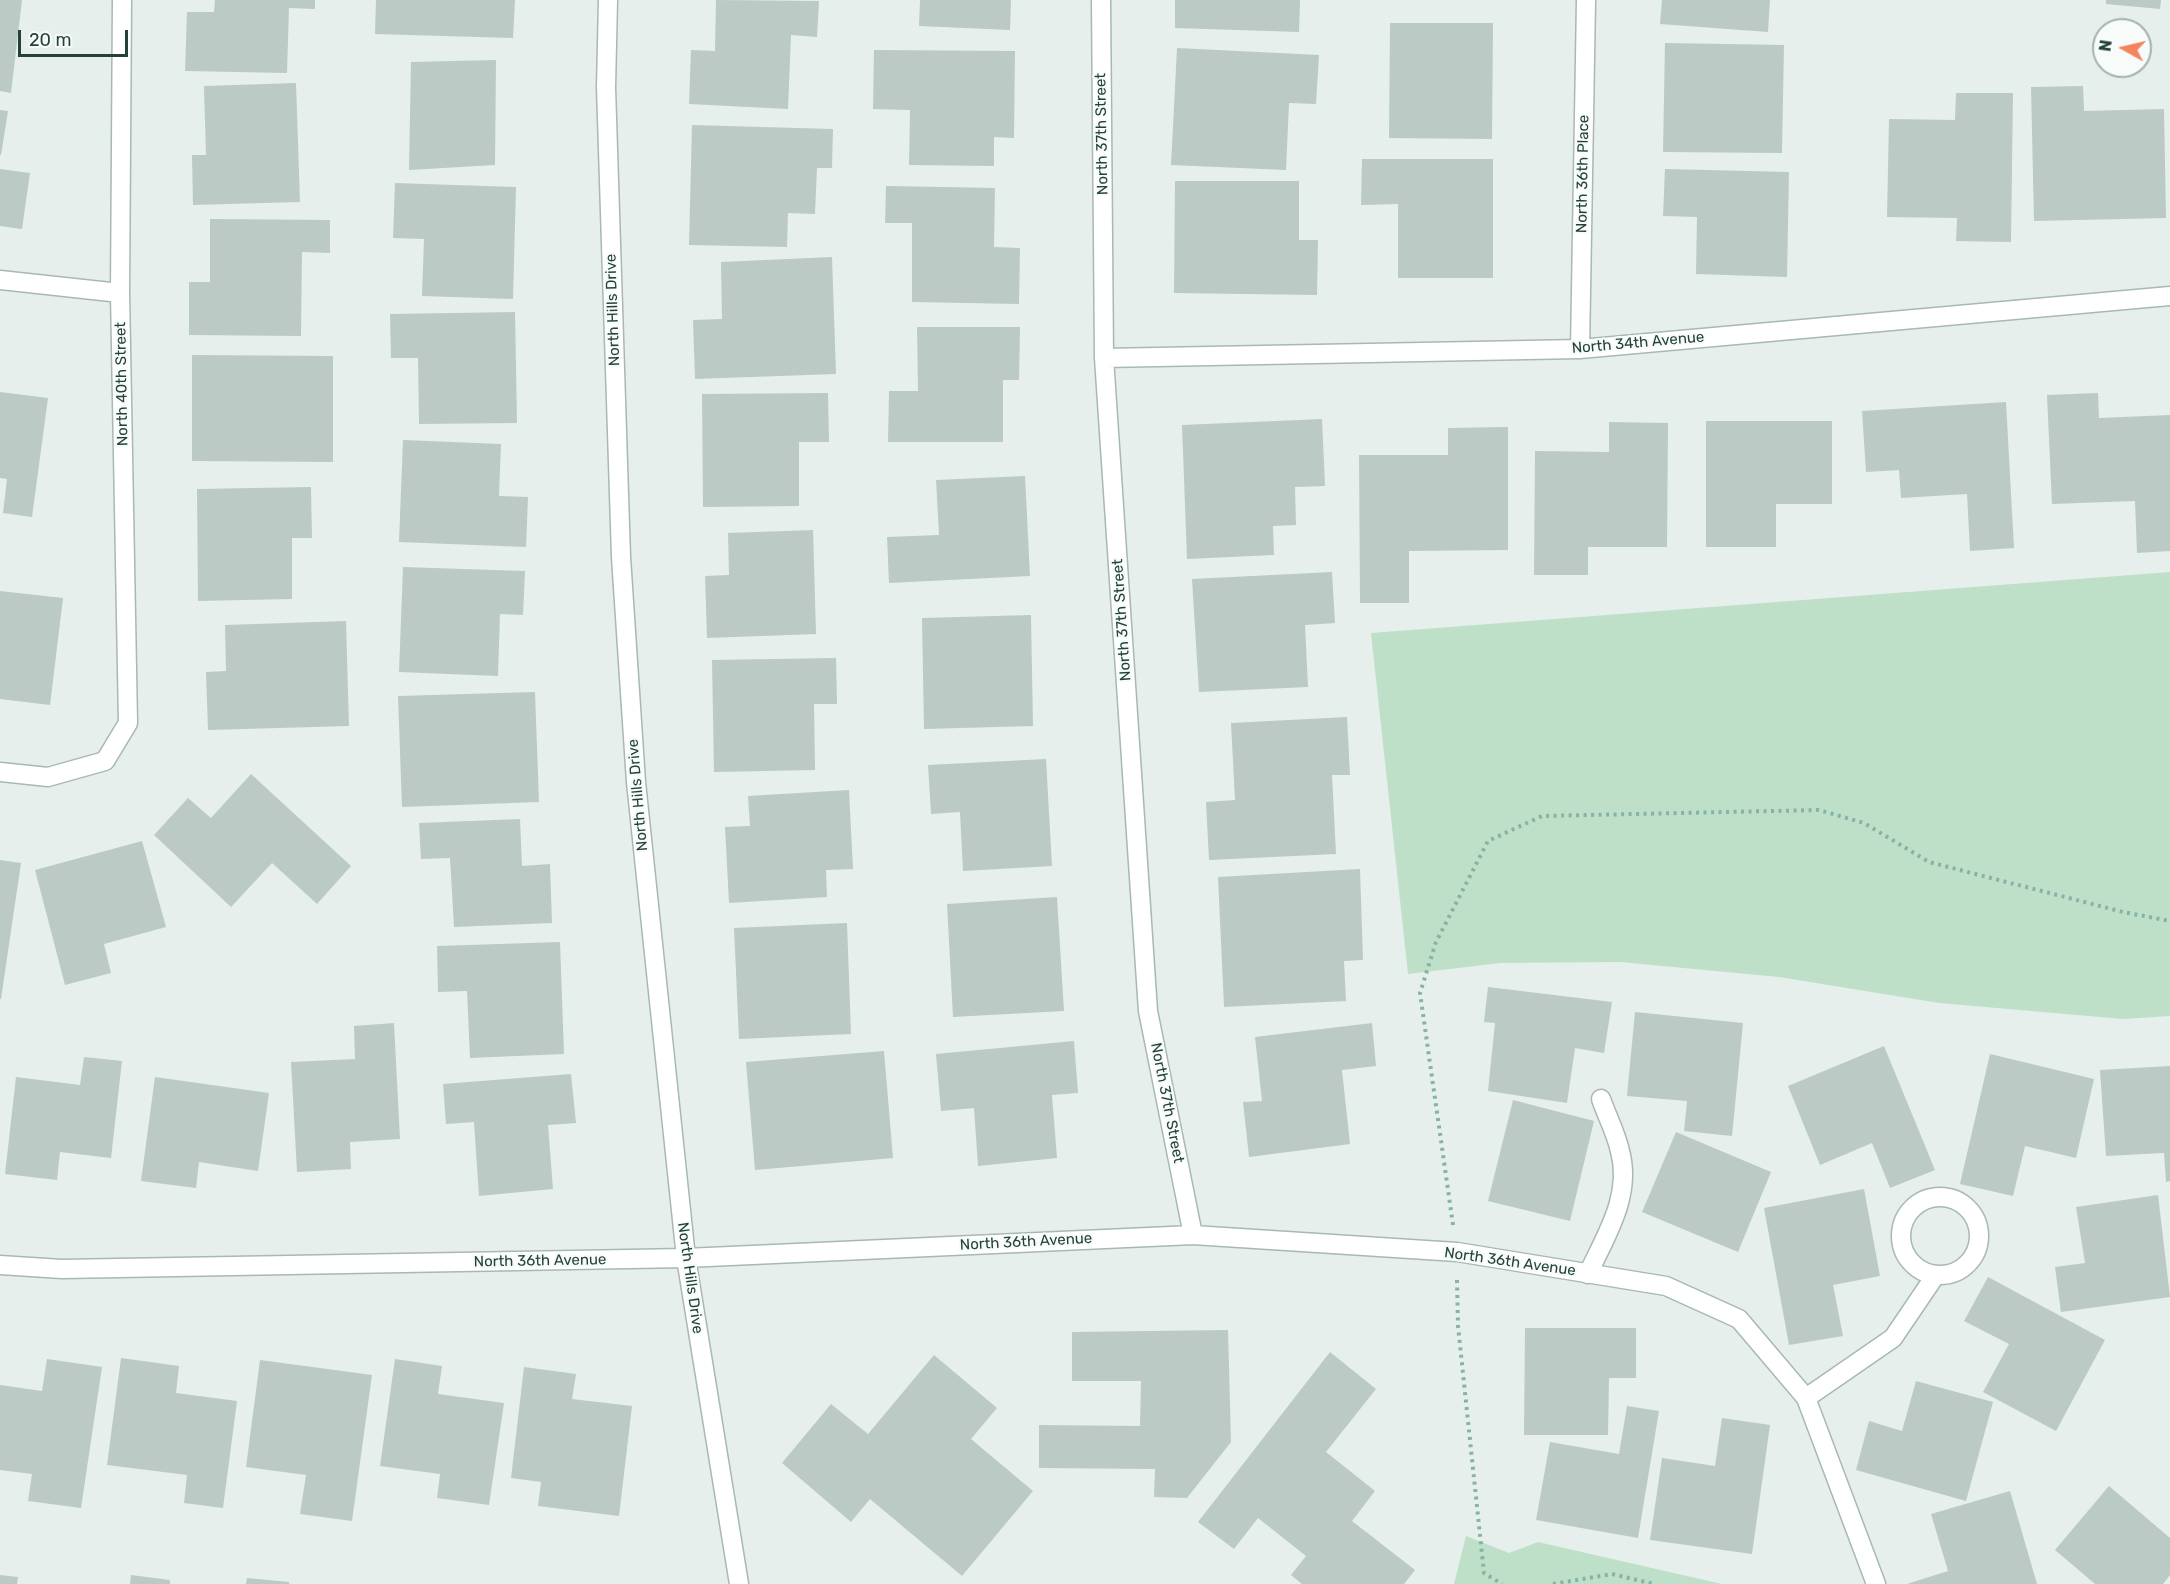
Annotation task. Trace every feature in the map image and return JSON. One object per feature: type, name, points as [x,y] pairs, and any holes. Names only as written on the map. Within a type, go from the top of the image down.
[{"type":"street","name":"North 40th Street","points":[[0,772],[48,777],[105,761],[128,723],[120,293],[122,0]]},
{"type":"street","name":"North Hills Drive","points":[[608,0],[606,87],[621,557],[636,782],[686,1258],[739,1584]]},
{"type":"street","name":"North 37th Street","points":[[1101,0],[1104,358],[1148,1011],[1193,1235]]},
{"type":"street","name":"North 36th Place","points":[[1580,349],[1586,0]]},
{"type":"street","points":[[0,280],[120,293]]},
{"type":"street","name":"North 34th Avenue","points":[[1104,358],[1580,349],[2170,296]]},
{"type":"street","points":[[1588,1274],[1620,1202],[1623,1184],[1620,1152],[1601,1099]]},
{"type":"street","points":[[1940,1196],[1952,1198],[1964,1204],[1978,1226],[1979,1239],[1976,1251],[1965,1266],[1948,1275],[1935,1276],[1922,1272],[1911,1264],[1904,1254],[1900,1240],[1901,1227],[1906,1215],[1915,1205],[1926,1198],[1940,1196]]},
{"type":"street","name":"North 36th Avenue","points":[[0,1265],[62,1269],[686,1258],[1193,1235],[1457,1252],[1666,1286],[1738,1319],[1806,1398],[1876,1584]]},
{"type":"street","points":[[1806,1398],[1893,1338],[1935,1276]]},
{"type":"path","points":[[1502,1584],[1484,1573],[1458,1326],[1457,1252],[1420,993],[1436,942],[1488,841],[1542,816],[1819,810],[1864,823],[1929,862],[2123,912],[2170,921]]},
{"type":"path","points":[[1554,1584],[1612,1574],[1654,1584]]},
{"type":"green space","points":[[2170,572],[2170,1016],[2123,1019],[1939,1003],[1779,977],[1620,962],[1500,963],[1408,974],[1371,633]]},
{"type":"green space","points":[[1466,1536],[1509,1553],[1538,1542],[1722,1584],[1454,1584]]},
{"type":"building","points":[[0,0],[22,0],[11,93],[0,91]]},
{"type":"building","points":[[215,0],[315,0],[315,9],[289,8],[287,73],[185,71],[187,12],[214,12]]},
{"type":"building","points":[[376,0],[515,0],[513,38],[375,34]]},
{"type":"building","points":[[716,0],[819,1],[817,37],[791,35],[788,109],[689,104],[691,50],[715,51]]},
{"type":"building","points":[[920,0],[1011,0],[1010,30],[919,26]]},
{"type":"building","points":[[1175,0],[1300,0],[1299,32],[1175,28]]},
{"type":"building","points":[[1662,0],[1770,0],[1768,32],[1660,24]]},
{"type":"building","points":[[2106,0],[2161,0],[2160,9],[2106,4]]},
{"type":"building","points":[[1390,23],[1493,23],[1492,139],[1389,138]]},
{"type":"building","points":[[1665,43],[1784,45],[1782,153],[1663,152]]},
{"type":"building","points":[[1177,48],[1319,55],[1316,104],[1289,103],[1286,170],[1171,165]]},
{"type":"building","points":[[874,50],[1015,51],[1014,138],[994,137],[994,166],[909,165],[910,110],[873,109]]},
{"type":"building","points":[[496,60],[495,165],[409,170],[411,62]]},
{"type":"building","points":[[296,83],[300,202],[193,205],[192,155],[206,155],[204,86]]},
{"type":"building","points":[[2083,86],[2084,111],[2164,109],[2166,218],[2034,221],[2031,87]]},
{"type":"building","points":[[1956,93],[2013,93],[2011,242],[1956,241],[1957,218],[1887,217],[1889,119],[1955,120]]},
{"type":"building","points":[[0,110],[8,111],[1,155],[0,155]]},
{"type":"building","points":[[692,125],[833,129],[832,168],[817,168],[815,214],[788,213],[787,247],[689,245]]},
{"type":"building","points":[[1362,159],[1493,159],[1493,278],[1398,278],[1398,204],[1361,205]]},
{"type":"building","points":[[0,169],[30,173],[22,229],[0,226]]},
{"type":"building","points":[[1665,169],[1789,172],[1787,277],[1696,274],[1697,217],[1663,216]]},
{"type":"building","points":[[1175,181],[1299,181],[1299,240],[1318,240],[1317,295],[1174,293]]},
{"type":"building","points":[[395,183],[516,187],[513,299],[422,296],[424,239],[393,238]]},
{"type":"building","points":[[886,186],[995,188],[994,247],[1020,248],[1019,304],[912,302],[912,223],[885,223]]},
{"type":"building","points":[[210,219],[330,220],[330,253],[302,252],[301,336],[189,335],[189,282],[210,282]]},
{"type":"building","points":[[832,257],[836,374],[695,379],[693,320],[722,319],[721,262]]},
{"type":"building","points":[[515,312],[517,423],[419,424],[418,358],[391,358],[390,314]]},
{"type":"building","points":[[917,327],[1020,327],[1019,380],[1003,380],[1003,442],[888,442],[889,391],[918,391]]},
{"type":"building","points":[[192,355],[333,356],[333,462],[192,461]]},
{"type":"building","points":[[0,392],[48,398],[32,517],[3,513],[7,479],[0,478]]},
{"type":"building","points":[[828,393],[829,442],[799,442],[799,506],[703,507],[702,394]]},
{"type":"building","points":[[2098,393],[2099,418],[2170,415],[2170,551],[2137,553],[2135,501],[2052,504],[2047,395]]},
{"type":"building","points":[[2006,402],[2014,548],[1970,551],[1967,494],[1901,498],[1899,470],[1866,472],[1862,411]]},
{"type":"building","points":[[1322,419],[1325,486],[1295,487],[1296,525],[1273,526],[1274,555],[1187,559],[1182,425]]},
{"type":"building","points":[[1706,421],[1832,421],[1832,504],[1776,504],[1776,547],[1706,547]]},
{"type":"building","points":[[1609,422],[1668,423],[1667,547],[1588,547],[1588,575],[1534,575],[1535,451],[1609,452]]},
{"type":"building","points":[[1508,427],[1508,550],[1409,551],[1409,603],[1360,603],[1359,455],[1448,455],[1448,428]]},
{"type":"building","points":[[403,440],[501,444],[499,496],[528,497],[526,547],[399,542]]},
{"type":"building","points":[[1025,476],[1030,576],[889,583],[887,537],[939,535],[936,480]]},
{"type":"building","points":[[311,487],[312,538],[292,538],[292,599],[198,601],[197,489]]},
{"type":"building","points":[[813,530],[816,634],[707,638],[705,576],[729,575],[728,533]]},
{"type":"building","points":[[403,567],[525,571],[523,615],[500,614],[498,676],[399,672]]},
{"type":"building","points":[[1332,572],[1335,623],[1305,625],[1308,687],[1199,692],[1192,579]]},
{"type":"building","points":[[0,591],[63,598],[50,705],[0,699]]},
{"type":"building","points":[[1031,615],[1033,726],[924,729],[922,618]]},
{"type":"building","points":[[346,621],[349,726],[208,730],[206,672],[226,671],[225,625]]},
{"type":"building","points":[[836,658],[837,704],[814,704],[815,770],[714,772],[712,660]]},
{"type":"building","points":[[535,692],[539,802],[402,807],[398,696]]},
{"type":"building","points":[[1347,717],[1350,775],[1332,775],[1336,854],[1209,860],[1206,802],[1235,800],[1231,723]]},
{"type":"building","points":[[1046,759],[1052,866],[963,871],[960,812],[931,814],[928,765]]},
{"type":"building","points":[[251,774],[351,866],[317,904],[272,863],[231,907],[154,835],[188,798],[211,818]]},
{"type":"building","points":[[849,790],[853,869],[826,870],[827,897],[729,903],[725,827],[750,826],[748,796]]},
{"type":"building","points":[[520,819],[522,866],[550,864],[552,923],[454,927],[450,858],[421,859],[419,823]]},
{"type":"building","points":[[142,841],[166,927],[104,944],[111,973],[65,985],[35,870]]},
{"type":"building","points":[[0,860],[21,863],[1,999],[0,999]]},
{"type":"building","points":[[1360,869],[1363,960],[1344,961],[1346,1001],[1224,1007],[1218,877]]},
{"type":"building","points":[[1057,897],[1064,1011],[953,1017],[947,904]]},
{"type":"building","points":[[847,923],[851,1034],[739,1039],[734,928]]},
{"type":"building","points":[[560,942],[564,1054],[470,1058],[467,991],[438,992],[437,946]]},
{"type":"building","points":[[1488,987],[1612,1002],[1604,1053],[1575,1048],[1567,1103],[1488,1091],[1495,1023],[1484,1022]]},
{"type":"building","points":[[1635,1012],[1743,1023],[1732,1136],[1684,1131],[1687,1101],[1627,1096]]},
{"type":"building","points":[[394,1023],[400,1139],[350,1142],[351,1169],[297,1172],[291,1062],[355,1059],[354,1026]]},
{"type":"building","points":[[1372,1023],[1376,1066],[1342,1070],[1350,1144],[1249,1157],[1243,1102],[1262,1101],[1255,1037]]},
{"type":"building","points":[[1074,1041],[1078,1093],[1052,1095],[1057,1158],[978,1166],[974,1108],[941,1111],[936,1054]]},
{"type":"building","points":[[1884,1046],[1935,1170],[1890,1188],[1872,1143],[1820,1165],[1788,1086]]},
{"type":"building","points":[[884,1051],[893,1158],[755,1170],[746,1062]]},
{"type":"building","points":[[1990,1054],[2094,1079],[2076,1158],[2025,1146],[2013,1196],[1960,1184]]},
{"type":"building","points":[[84,1057],[122,1061],[111,1158],[60,1152],[57,1180],[5,1174],[16,1077],[80,1085]]},
{"type":"building","points":[[2170,1066],[2170,1181],[2166,1182],[2164,1153],[2106,1156],[2100,1070]]},
{"type":"building","points":[[571,1074],[576,1123],[548,1125],[553,1189],[479,1196],[474,1122],[446,1124],[443,1084]]},
{"type":"building","points":[[155,1077],[269,1093],[258,1171],[199,1162],[196,1188],[141,1181]]},
{"type":"building","points":[[1513,1100],[1594,1121],[1570,1221],[1488,1201]]},
{"type":"building","points":[[1676,1132],[1771,1172],[1738,1252],[1642,1212]]},
{"type":"building","points":[[1864,1189],[1880,1276],[1833,1285],[1843,1336],[1789,1345],[1764,1208]]},
{"type":"building","points":[[2158,1195],[2170,1297],[2061,1312],[2055,1267],[2085,1263],[2076,1207]]},
{"type":"building","points":[[1988,1277],[2105,1340],[2056,1431],[1983,1392],[2009,1344],[1964,1321]]},
{"type":"building","points":[[1525,1328],[1636,1328],[1636,1378],[1609,1378],[1608,1435],[1524,1435]]},
{"type":"building","points":[[1228,1330],[1231,1442],[1187,1498],[1154,1497],[1155,1469],[1039,1468],[1039,1425],[1140,1426],[1141,1381],[1072,1381],[1072,1332]]},
{"type":"building","points":[[1330,1352],[1376,1389],[1326,1452],[1375,1491],[1352,1521],[1415,1570],[1404,1584],[1302,1584],[1291,1575],[1306,1556],[1258,1518],[1234,1549],[1198,1522]]},
{"type":"building","points":[[934,1355],[997,1408],[971,1439],[1033,1491],[962,1576],[870,1499],[851,1522],[782,1463],[831,1404],[868,1434]]},
{"type":"building","points":[[121,1358],[179,1366],[176,1393],[237,1401],[223,1508],[184,1503],[187,1475],[107,1465]]},
{"type":"building","points":[[47,1359],[102,1367],[81,1508],[28,1501],[32,1474],[0,1470],[0,1385],[42,1391]]},
{"type":"building","points":[[395,1359],[442,1366],[438,1394],[504,1403],[489,1505],[437,1498],[440,1474],[380,1466]]},
{"type":"building","points":[[260,1360],[372,1375],[352,1521],[300,1514],[306,1475],[246,1467]]},
{"type":"building","points":[[524,1367],[576,1374],[572,1399],[632,1406],[619,1516],[538,1506],[541,1482],[511,1478]]},
{"type":"building","points":[[1916,1381],[1993,1402],[1966,1501],[1856,1470],[1869,1421],[1902,1431]]},
{"type":"building","points":[[1627,1406],[1659,1411],[1638,1538],[1536,1520],[1550,1442],[1619,1454]]},
{"type":"building","points":[[1722,1418],[1770,1425],[1752,1554],[1650,1540],[1662,1458],[1715,1466]]},
{"type":"building","points":[[2109,1486],[2170,1538],[2170,1575],[2163,1584],[2095,1584],[2055,1550]]},
{"type":"building","points":[[2010,1491],[2037,1584],[1907,1584],[1948,1571],[1931,1514]]},
{"type":"building","points":[[0,1575],[18,1577],[17,1584],[0,1584]]},
{"type":"building","points":[[131,1575],[170,1580],[170,1584],[130,1584]]},
{"type":"building","points":[[247,1578],[289,1582],[289,1584],[246,1584]]}]
